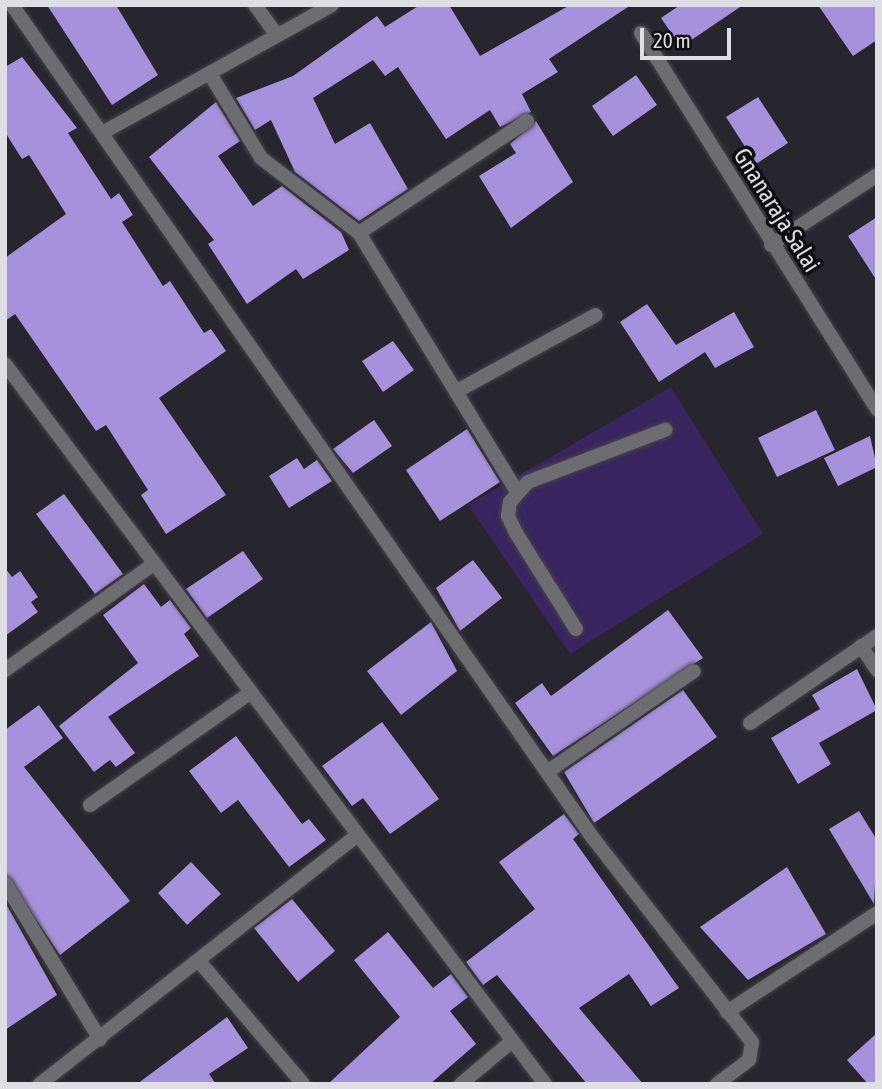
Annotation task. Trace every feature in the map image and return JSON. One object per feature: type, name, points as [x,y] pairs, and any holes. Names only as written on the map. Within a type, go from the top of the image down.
[{"type":"street","points":[[12,5],[547,772],[754,1052],[718,1084]]},
{"type":"street","points":[[255,5],[277,35]]},
{"type":"street","points":[[102,133],[332,5]]},
{"type":"street","name":"Gnanaraja Salai","points":[[641,33],[771,245],[877,409]]},
{"type":"street","points":[[210,74],[261,158],[359,233],[516,490],[508,516],[576,629]]},
{"type":"street","points":[[359,233],[527,121]]},
{"type":"street","points":[[771,245],[877,175]]},
{"type":"street","points":[[457,391],[596,314]]},
{"type":"street","points":[[5,364],[152,565],[545,1084]]},
{"type":"street","points":[[516,490],[665,430]]},
{"type":"street","points":[[5,670],[152,565]]},
{"type":"street","points":[[750,723],[877,636]]},
{"type":"street","points":[[861,646],[877,670]]},
{"type":"street","points":[[547,772],[694,671]]},
{"type":"street","points":[[90,805],[250,693]]},
{"type":"street","points":[[40,1084],[358,835]]},
{"type":"street","points":[[5,883],[100,1039]]},
{"type":"street","points":[[727,1012],[877,914]]},
{"type":"street","points":[[198,960],[303,1084]]},
{"type":"street","points":[[461,1084],[512,1041]]},
{"type":"shaded area","points":[[671,387],[763,534],[570,654],[468,505]]},
{"type":"building","points":[[47,5],[116,5],[158,75],[112,105]]},
{"type":"building","points":[[420,5],[449,5],[480,56],[570,5],[631,5],[549,59],[558,72],[522,94],[531,112],[500,127],[490,110],[446,139],[398,67],[385,76],[373,60],[313,98],[335,144],[370,123],[408,189],[359,221],[295,172],[271,120],[255,130],[236,98],[293,76],[377,16],[385,27]]},
{"type":"building","points":[[680,5],[743,5],[681,47],[661,18]]},
{"type":"building","points":[[818,5],[877,5],[877,40],[853,56]]},
{"type":"building","points":[[22,57],[77,128],[68,133],[111,199],[119,193],[133,215],[122,222],[163,286],[170,281],[204,333],[211,329],[226,351],[159,398],[226,495],[166,534],[141,495],[148,490],[106,425],[96,431],[15,314],[5,321],[5,258],[66,214],[29,155],[22,159],[5,132],[5,67]]},
{"type":"building","points":[[636,75],[657,105],[613,136],[592,106]]},
{"type":"building","points":[[758,97],[788,143],[756,164],[726,117]]},
{"type":"building","points":[[216,102],[240,141],[218,156],[253,206],[282,186],[341,232],[349,250],[303,279],[296,269],[247,304],[208,244],[214,240],[149,157]]},
{"type":"building","points":[[536,121],[573,182],[511,228],[479,176],[516,153],[510,144]]},
{"type":"building","points":[[877,217],[877,281],[848,236]]},
{"type":"building","points":[[647,304],[676,345],[734,312],[754,347],[715,368],[705,352],[659,382],[620,322]]},
{"type":"building","points":[[393,341],[414,370],[383,392],[362,361]]},
{"type":"building","points":[[816,410],[835,450],[777,477],[758,438]]},
{"type":"building","points":[[374,420],[392,446],[353,473],[333,449]]},
{"type":"building","points":[[467,429],[500,482],[440,521],[406,470]]},
{"type":"building","points":[[870,436],[877,467],[838,486],[824,458]]},
{"type":"building","points":[[297,458],[304,469],[317,460],[332,481],[289,508],[269,476]]},
{"type":"building","points":[[64,494],[123,574],[95,594],[36,514]]},
{"type":"building","points":[[243,551],[263,579],[207,618],[186,589]]},
{"type":"building","points":[[473,560],[502,598],[460,631],[436,588]]},
{"type":"building","points":[[5,568],[12,577],[20,571],[38,597],[31,602],[38,612],[5,636]]},
{"type":"building","points":[[144,584],[161,607],[170,600],[191,628],[184,634],[199,656],[108,717],[135,753],[116,767],[110,760],[94,772],[59,726],[138,663],[103,615]]},
{"type":"building","points":[[668,610],[703,658],[553,756],[515,703],[542,683],[551,696]]},
{"type":"building","points":[[431,622],[457,671],[401,715],[367,671]]},
{"type":"building","points":[[857,669],[877,710],[819,743],[831,764],[798,784],[771,738],[820,709],[812,695]]},
{"type":"building","points":[[683,690],[717,737],[594,823],[564,772]]},
{"type":"building","points":[[39,705],[63,738],[24,767],[130,901],[60,955],[5,873],[5,730]]},
{"type":"building","points":[[382,722],[439,799],[390,834],[363,798],[352,806],[322,766]]},
{"type":"building","points":[[236,736],[302,824],[309,819],[326,840],[289,867],[238,800],[221,813],[189,771]]},
{"type":"building","points":[[859,811],[877,840],[874,904],[829,829]]},
{"type":"building","points":[[564,814],[579,834],[573,839],[679,988],[651,1006],[629,974],[579,1008],[643,1084],[587,1084],[497,975],[483,985],[466,962],[535,909],[499,862]]},
{"type":"building","points":[[191,862],[221,894],[187,925],[158,893]]},
{"type":"building","points":[[787,867],[826,934],[748,980],[700,927]]},
{"type":"building","points":[[292,899],[335,951],[298,982],[254,928]]},
{"type":"building","points":[[5,902],[57,995],[5,1030]]},
{"type":"building","points":[[388,932],[433,988],[451,974],[468,997],[450,1011],[476,1044],[430,1084],[328,1084],[400,1017],[354,960]]},
{"type":"building","points":[[227,1017],[248,1048],[209,1074],[216,1084],[137,1084]]},
{"type":"building","points":[[877,1033],[877,1084],[868,1084],[847,1060]]}]
